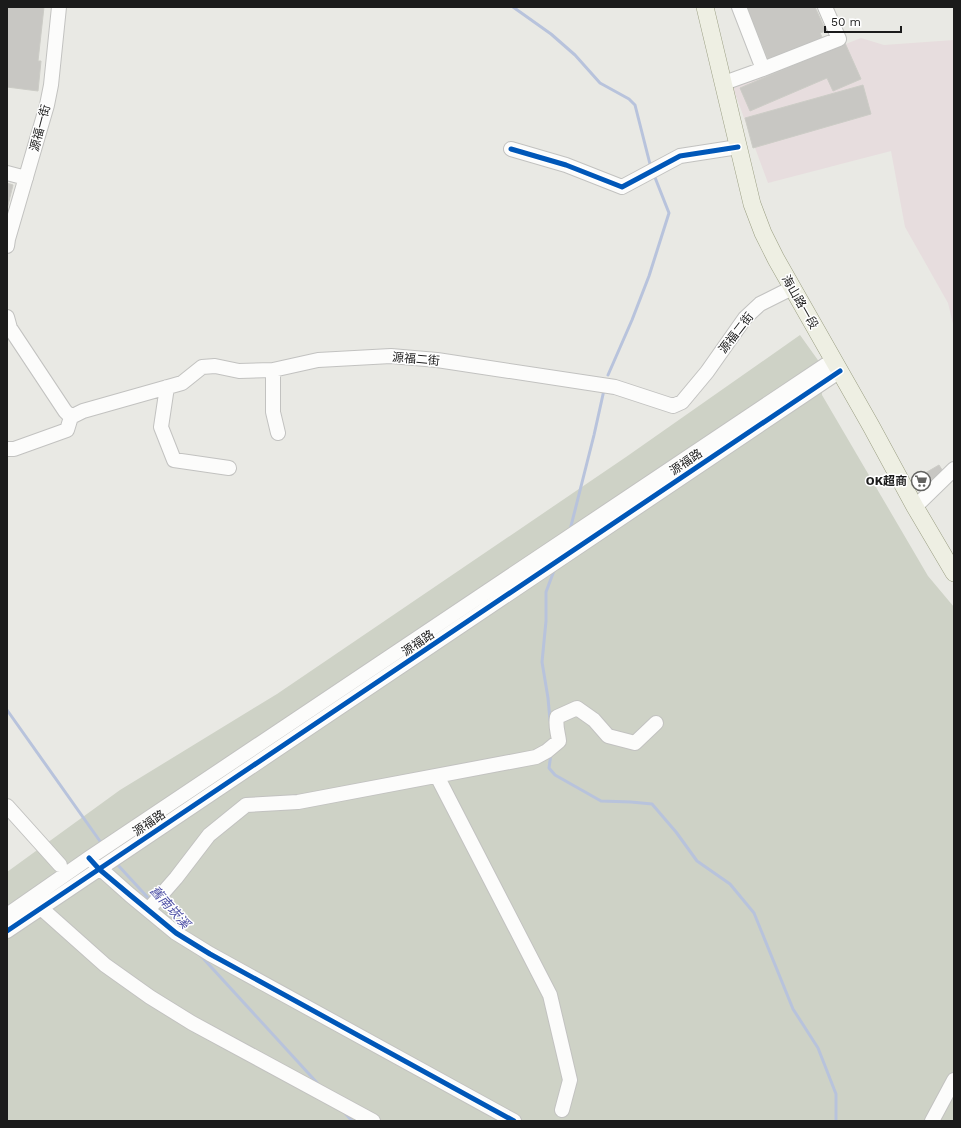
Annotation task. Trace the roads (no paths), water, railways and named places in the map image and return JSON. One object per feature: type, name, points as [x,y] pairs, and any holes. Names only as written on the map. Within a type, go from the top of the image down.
[{"type":"main road","name":"海山路一段","points":[[705,7],[752,204],[763,233],[792,288],[871,426],[914,508],[954,573]]},
{"type":"street","name":"源福一街","points":[[7,246],[47,105],[51,85],[59,7]]},
{"type":"street","points":[[739,7],[763,69]]},
{"type":"street","points":[[724,83],[839,39],[825,7]]},
{"type":"street","points":[[511,149],[566,165],[622,187],[680,156],[738,147]]},
{"type":"street","points":[[7,173],[26,178]]},
{"type":"street","name":"源福二街","points":[[71,417],[83,411],[182,383],[202,367],[215,366],[239,371],[273,370],[318,360],[392,356],[445,361],[615,387],[673,406],[682,402],[707,372],[745,318],[760,304],[792,288]]},
{"type":"street","points":[[7,317],[10,328],[65,412],[71,417],[67,430],[14,449],[7,449]]},
{"type":"street","name":"源福路","points":[[7,931],[89,858],[836,366]]},
{"type":"street","name":"源福路","points":[[7,915],[37,903],[99,869],[836,366]]},
{"type":"street","points":[[273,370],[273,412],[278,433]]},
{"type":"street","points":[[167,387],[161,427],[174,460],[229,468]]},
{"type":"street","points":[[914,508],[954,469]]},
{"type":"street","points":[[152,906],[209,836],[246,805],[298,802],[536,757],[547,751],[559,741],[555,723],[557,717],[577,708],[594,720],[608,736],[636,743],[656,722]]},
{"type":"street","points":[[437,776],[550,995],[570,1080],[562,1110]]},
{"type":"street","points":[[7,806],[60,864]]},
{"type":"street","points":[[89,858],[99,869],[152,906],[176,933],[210,954],[514,1121]]},
{"type":"street","points":[[37,903],[105,965],[150,997],[192,1023],[373,1121]]},
{"type":"street","points":[[932,1121],[954,1080]]},
{"type":"waterway","points":[[513,7],[551,34],[575,55],[600,83],[629,99],[635,105],[651,168]]},
{"type":"waterway","points":[[608,375],[649,276],[669,213],[654,175]]},
{"type":"waterway","points":[[570,530],[604,390]]},
{"type":"waterway","points":[[550,720],[542,662],[546,621],[546,592],[555,568]]},
{"type":"waterway","name":"舊南崁溪","points":[[7,710],[102,844]]},
{"type":"waterway","points":[[551,754],[549,768],[555,775],[601,801],[652,804],[676,832],[697,861],[730,884],[754,913],[793,1009],[818,1048],[836,1094],[836,1121]]},
{"type":"waterway","name":"舊南崁溪","points":[[116,863],[151,901]]},
{"type":"waterway","name":"舊南崁溪","points":[[201,956],[320,1086]]},
{"type":"waterway","name":"舊南崁溪","points":[[344,1112],[352,1121]]},
{"type":"place","name":"OK超商","points":[[921,481]]}]
